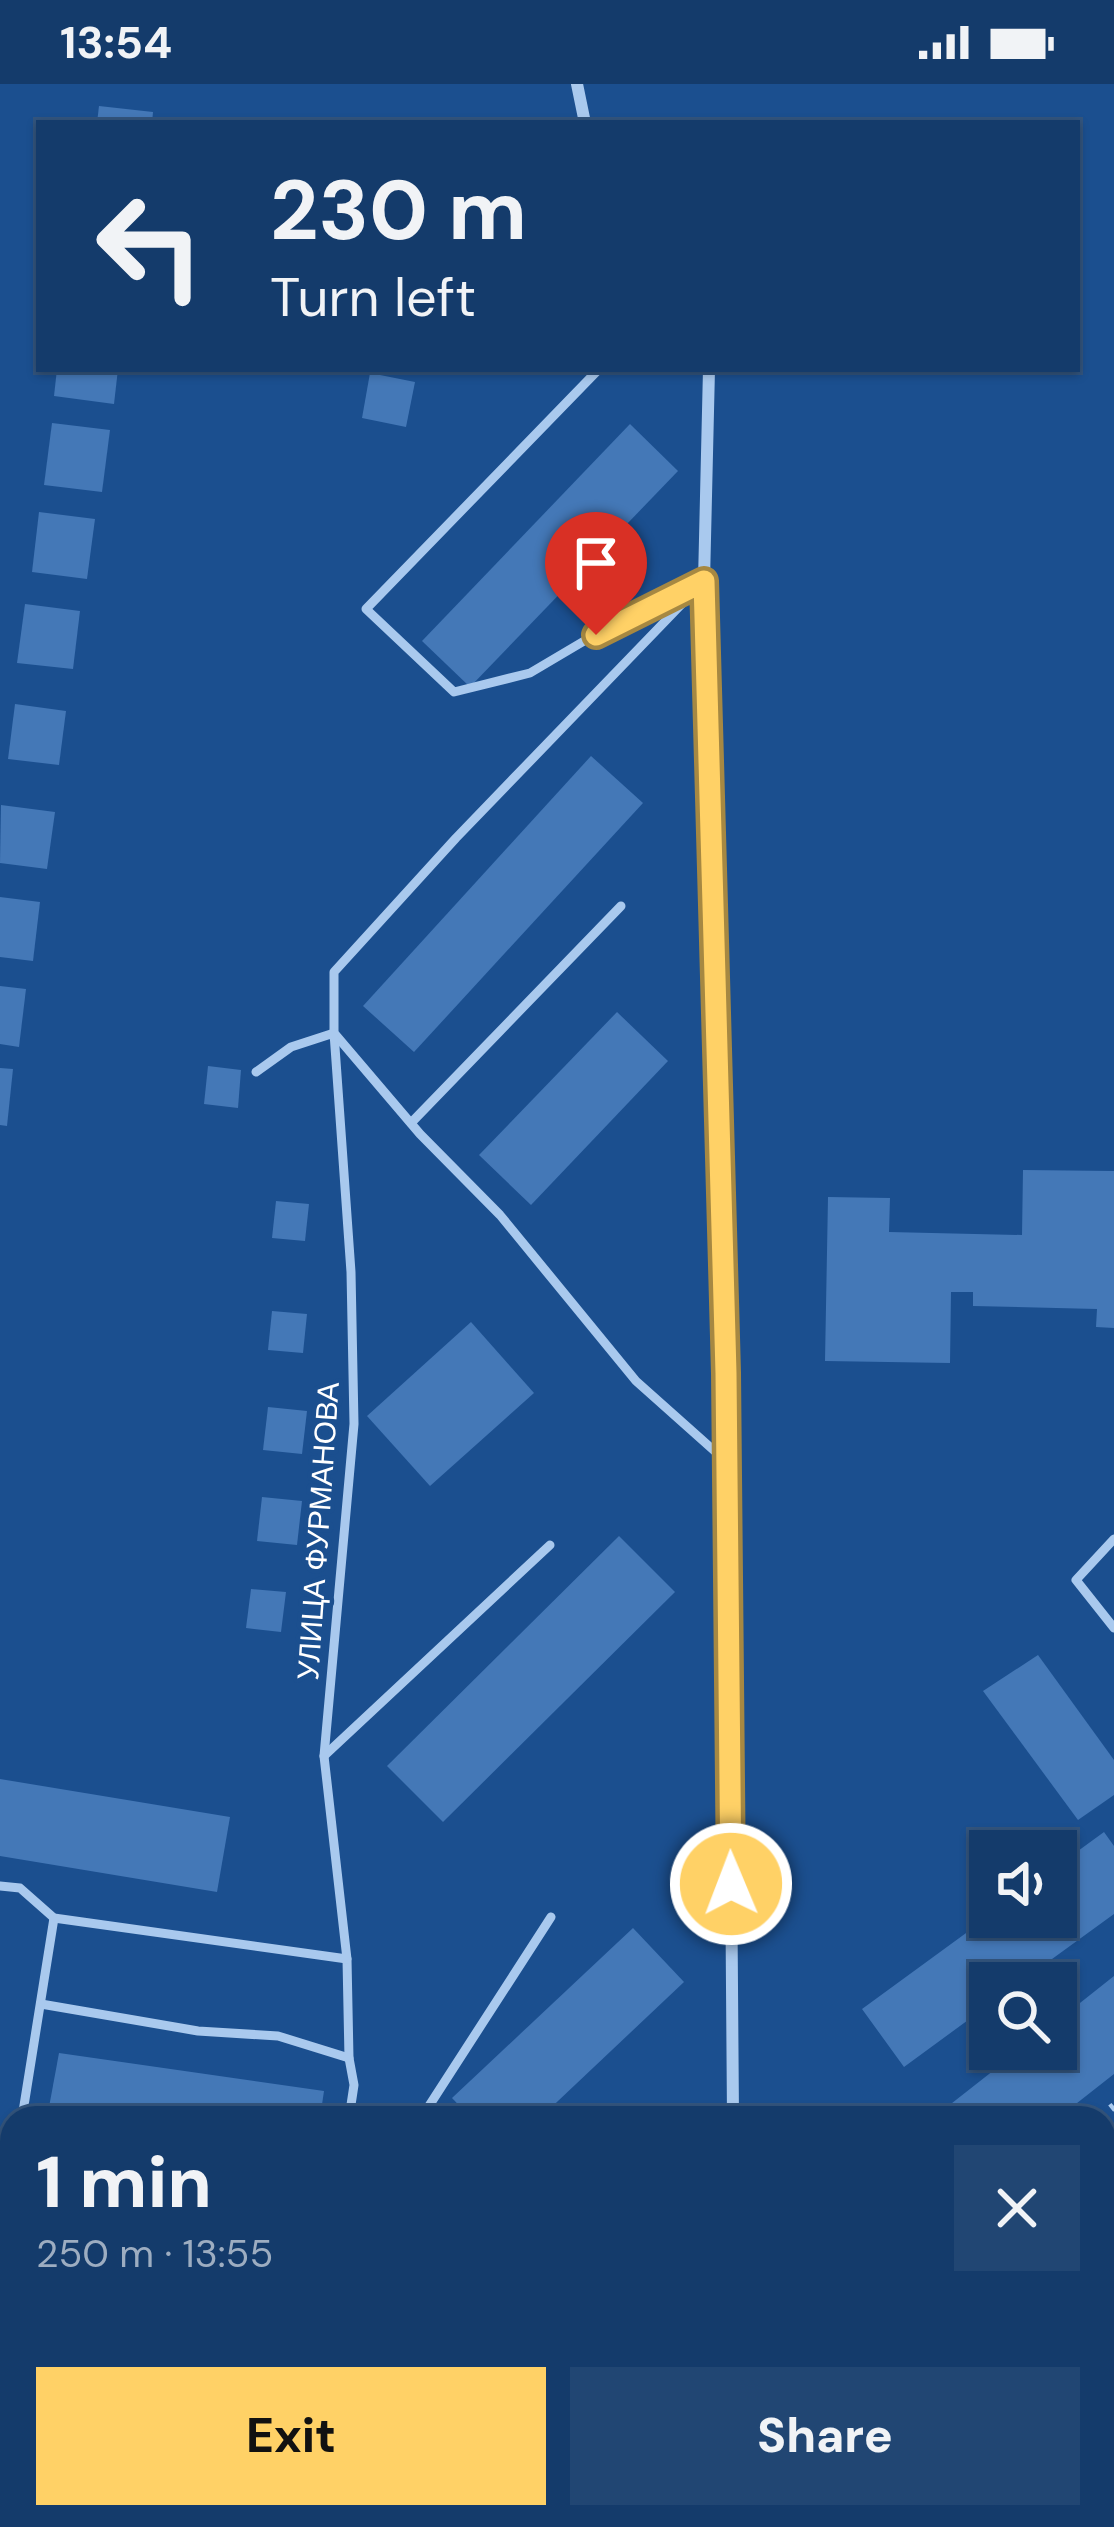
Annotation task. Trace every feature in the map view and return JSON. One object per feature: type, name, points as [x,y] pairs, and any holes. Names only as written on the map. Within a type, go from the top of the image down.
[{"type":"street","points":[[577,84],[584,120]]},
{"type":"street","points":[[709,372],[704,581],[728,1463],[733,2106]]},
{"type":"lane","points":[[596,372],[366,609],[454,692],[530,674],[628,616],[704,581]]},
{"type":"lane","name":"УЛИЦА ФУРМАНОВА","points":[[351,2106],[354,2085],[347,1959],[324,1756],[355,1424],[334,972],[704,581]]},
{"type":"lane","points":[[411,1123],[621,906]]},
{"type":"lane","points":[[256,1072],[291,1047],[334,1033],[411,1123],[500,1215],[636,1382],[728,1463]]},
{"type":"lane","points":[[1114,1539],[1076,1580],[1114,1628]]},
{"type":"lane","points":[[324,1756],[550,1545]]},
{"type":"lane","points":[[0,1886],[20,1888],[54,1918],[347,1959]]},
{"type":"lane","points":[[429,2106],[551,1917]]},
{"type":"lane","points":[[24,2106],[54,1918]]},
{"type":"lane","points":[[41,2004],[198,2031],[278,2036],[350,2059]]},
{"type":"building","points":[[99,106],[153,112],[152,120],[97,120]]},
{"type":"building","points":[[57,372],[118,372],[114,404],[54,396]]},
{"type":"building","points":[[370,373],[415,382],[406,427],[362,418]]},
{"type":"building","points":[[52,423],[110,430],[102,492],[44,485]]},
{"type":"building","points":[[630,424],[678,471],[470,687],[422,641]]},
{"type":"building","points":[[39,512],[95,519],[87,579],[32,572]]},
{"type":"building","points":[[25,604],[80,611],[73,669],[17,663]]},
{"type":"building","points":[[15,704],[66,711],[59,765],[8,759]]},
{"type":"building","points":[[591,756],[643,803],[414,1052],[363,1006]]},
{"type":"building","points":[[1,805],[55,812],[47,869],[0,863]]},
{"type":"building","points":[[0,897],[40,902],[33,961],[0,957]]},
{"type":"building","points":[[0,986],[26,989],[19,1047],[0,1044]]},
{"type":"building","points":[[617,1012],[668,1061],[531,1205],[479,1155]]},
{"type":"building","points":[[208,1066],[241,1070],[238,1108],[204,1104]]},
{"type":"building","points":[[0,1068],[13,1069],[7,1126],[0,1125]]},
{"type":"building","points":[[1023,1170],[1114,1171],[1114,1328],[1096,1327],[1097,1309],[973,1306],[973,1292],[951,1292],[950,1363],[825,1361],[828,1197],[890,1198],[889,1232],[1022,1235]]},
{"type":"building","points":[[276,1201],[309,1204],[305,1241],[272,1238]]},
{"type":"building","points":[[272,1311],[307,1314],[303,1353],[268,1350]]},
{"type":"building","points":[[471,1322],[534,1393],[430,1486],[367,1416]]},
{"type":"building","points":[[268,1407],[307,1411],[302,1454],[263,1450]]},
{"type":"building","points":[[262,1497],[302,1501],[297,1545],[257,1541]]},
{"type":"building","points":[[619,1536],[675,1592],[443,1822],[387,1766]]},
{"type":"building","points":[[251,1589],[286,1592],[281,1632],[246,1628]]},
{"type":"building","points":[[1038,1655],[1114,1760],[1114,1795],[1078,1820],[983,1691]]},
{"type":"building","points":[[0,1779],[230,1817],[217,1892],[0,1856]]},
{"type":"building","points":[[1104,1832],[1114,1846],[1114,1914],[1048,1962],[969,1962],[969,2019],[904,2067],[862,2009],[969,1931],[969,1938],[1077,1938],[1077,1852]]},
{"type":"building","points":[[633,1928],[684,1982],[553,2106],[460,2106],[452,2098]]},
{"type":"building","points":[[1114,1976],[1114,2074],[1073,2106],[948,2106],[994,2070],[1077,2070],[1077,2005]]},
{"type":"building","points":[[59,2053],[324,2091],[322,2106],[49,2106]]},
{"type":"route","points":[[596,635],[704,581],[726,1373],[731,1884]]}]
